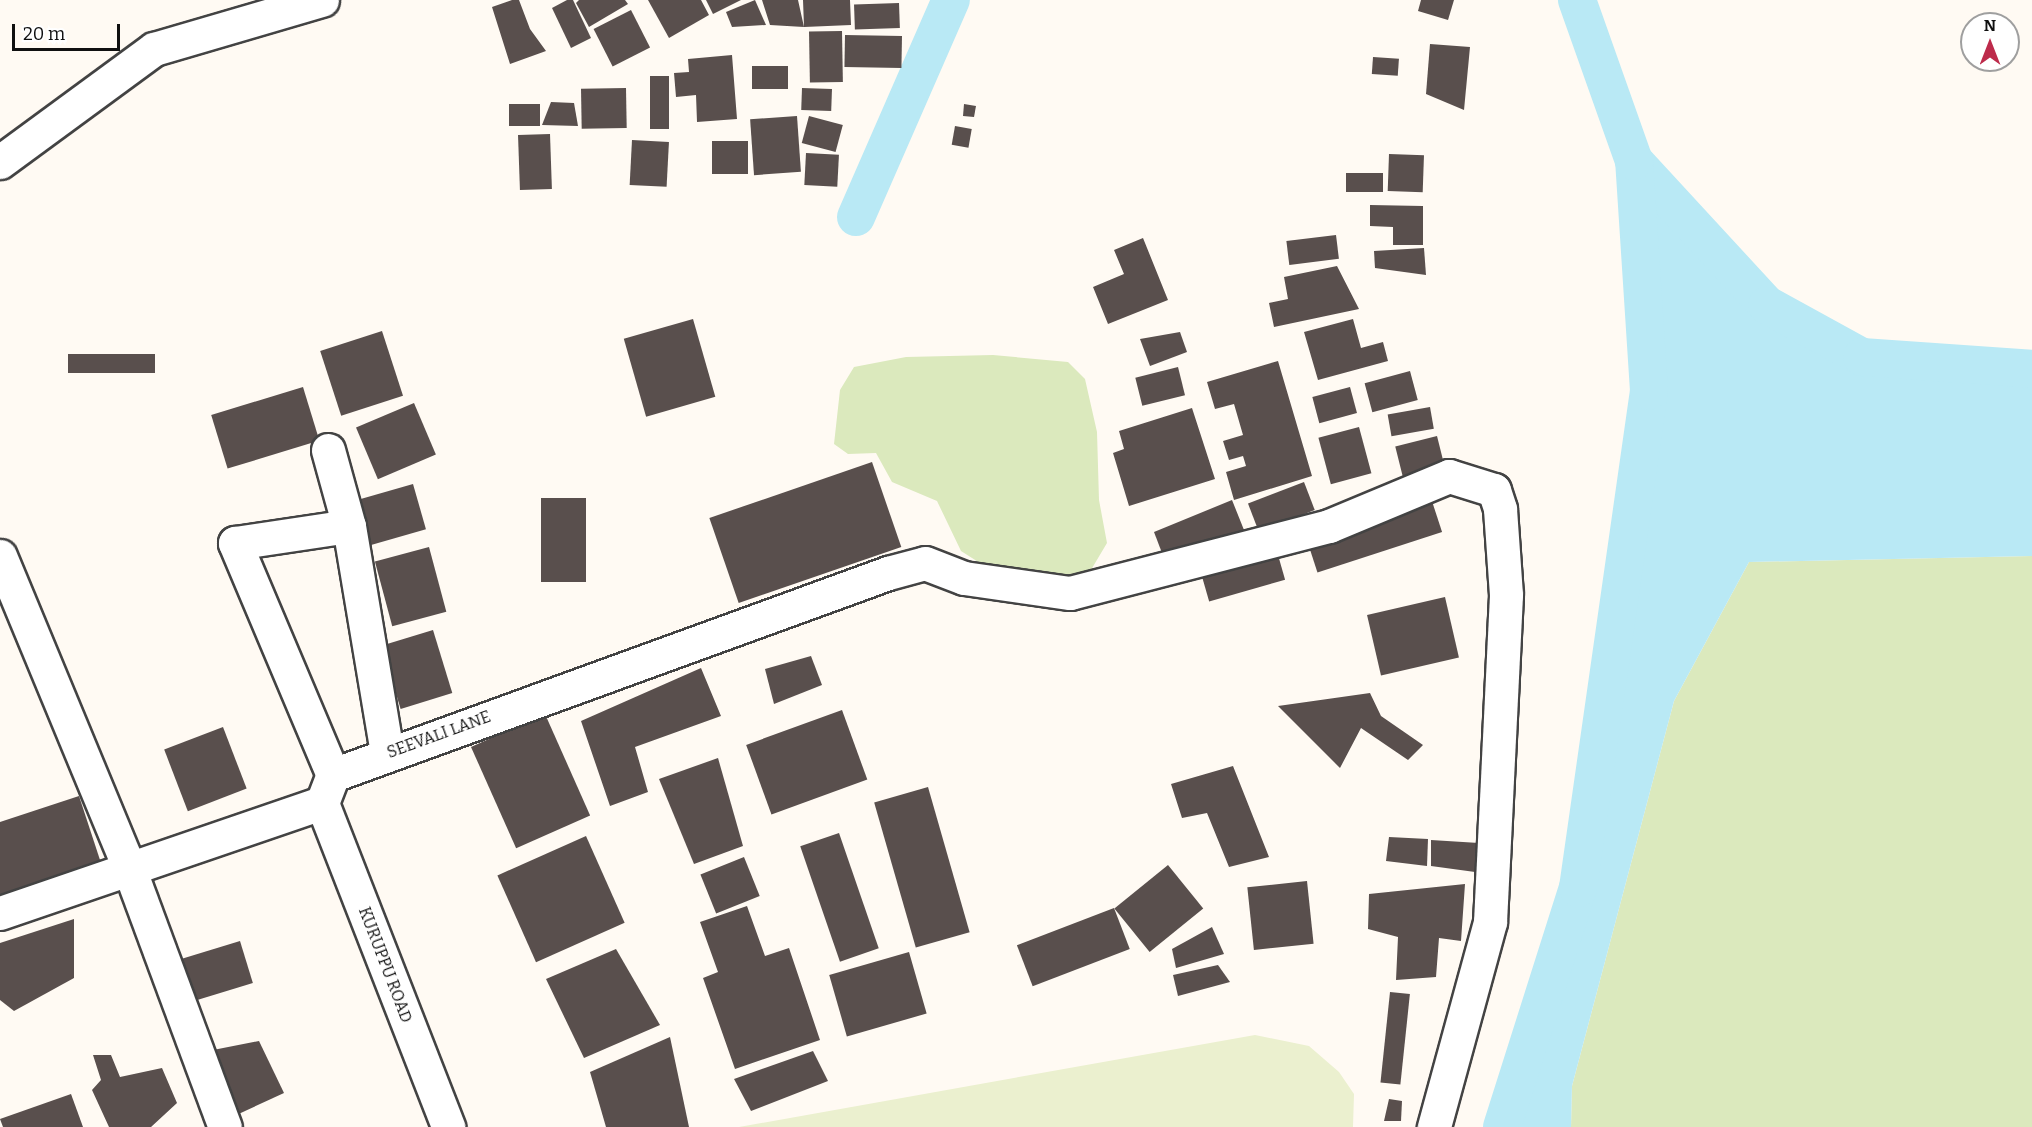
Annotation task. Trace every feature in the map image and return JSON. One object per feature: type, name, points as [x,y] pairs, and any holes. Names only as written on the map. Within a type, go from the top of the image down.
[{"type":"street","points":[[0,162],[154,49],[322,0]]},
{"type":"street","points":[[328,450],[349,526],[387,754]]},
{"type":"street","name":"SEEVALI LANE","points":[[0,913],[129,868],[328,789],[387,754],[894,571],[925,563],[964,578],[1070,593],[1329,526],[1449,476],[1494,489],[1500,509],[1506,596],[1490,922],[1434,1127]]},
{"type":"street","name":"KURUPPU ROAD","points":[[349,526],[235,543],[328,789],[448,1127]]},
{"type":"street","points":[[0,556],[129,868],[225,1127]]},
{"type":"green space","points":[[993,355],[1068,362],[1085,379],[1097,432],[1099,500],[1107,543],[1082,585],[1019,588],[961,551],[937,501],[892,482],[876,453],[848,454],[834,444],[840,390],[854,367],[906,357]]},
{"type":"green space","points":[[2032,556],[2032,1127],[1571,1127],[1572,1086],[1674,701],[1749,562]]},
{"type":"green space","points":[[1255,1035],[1309,1046],[1339,1072],[1354,1094],[1353,1127],[739,1127]]},
{"type":"water","points":[[1634,161],[1767,305],[1862,357],[2032,369],[2032,556],[1749,562],[1674,701],[1572,1086],[1571,1127],[1502,1127],[1578,888],[1649,391]]},
{"type":"building","points":[[519,0],[530,29],[546,51],[510,64],[492,7]]},
{"type":"building","points":[[567,0],[573,0],[591,38],[571,48],[552,8]]},
{"type":"building","points":[[579,0],[625,0],[628,4],[589,27],[576,3]]},
{"type":"building","points":[[648,0],[701,0],[709,15],[669,38]]},
{"type":"building","points":[[706,0],[741,0],[713,14]]},
{"type":"building","points":[[755,0],[766,25],[732,27],[726,12]]},
{"type":"building","points":[[762,0],[798,0],[804,27],[770,25]]},
{"type":"building","points":[[803,0],[850,0],[851,25],[804,27]]},
{"type":"building","points":[[1421,0],[1454,0],[1448,20],[1418,11]]},
{"type":"building","points":[[899,3],[900,28],[855,30],[854,5]]},
{"type":"building","points":[[631,10],[650,47],[613,66],[594,29]]},
{"type":"building","points":[[842,31],[843,82],[810,83],[809,32]]},
{"type":"building","points":[[845,35],[902,36],[901,68],[844,67]]},
{"type":"building","points":[[1430,44],[1470,47],[1464,110],[1426,94]]},
{"type":"building","points":[[732,55],[737,119],[697,122],[696,95],[676,97],[674,73],[689,72],[688,59]]},
{"type":"building","points":[[1373,57],[1399,59],[1398,76],[1372,74]]},
{"type":"building","points":[[752,66],[788,66],[788,89],[752,89]]},
{"type":"building","points":[[650,76],[669,76],[669,129],[650,129]]},
{"type":"building","points":[[626,88],[627,128],[582,129],[581,89]]},
{"type":"building","points":[[802,88],[832,89],[831,111],[801,110]]},
{"type":"building","points":[[551,102],[574,103],[578,126],[542,125]]},
{"type":"building","points":[[509,104],[540,104],[540,126],[509,126]]},
{"type":"building","points":[[964,104],[976,106],[974,117],[963,116]]},
{"type":"building","points":[[797,116],[801,172],[754,175],[750,119]]},
{"type":"building","points":[[809,116],[843,125],[836,152],[802,143]]},
{"type":"building","points":[[955,126],[972,129],[968,148],[952,145]]},
{"type":"building","points":[[550,134],[552,189],[520,190],[518,135]]},
{"type":"building","points":[[632,140],[669,142],[667,187],[630,185]]},
{"type":"building","points":[[712,141],[748,141],[748,174],[712,174]]},
{"type":"building","points":[[806,153],[839,155],[837,187],[804,185]]},
{"type":"building","points":[[1389,154],[1424,155],[1423,192],[1388,191]]},
{"type":"building","points":[[1346,173],[1383,173],[1383,192],[1346,192]]},
{"type":"building","points":[[1370,205],[1423,206],[1423,245],[1393,245],[1393,227],[1370,226]]},
{"type":"building","points":[[1336,235],[1339,259],[1289,265],[1286,241]]},
{"type":"building","points":[[1143,238],[1168,300],[1108,324],[1093,287],[1124,274],[1114,250]]},
{"type":"building","points":[[1424,248],[1426,275],[1375,268],[1374,251]]},
{"type":"building","points":[[1337,266],[1359,309],[1274,327],[1269,303],[1288,299],[1284,277]]},
{"type":"building","points":[[693,319],[715,397],[646,417],[624,339]]},
{"type":"building","points":[[1353,319],[1361,348],[1383,342],[1388,361],[1318,380],[1304,332]]},
{"type":"building","points":[[382,331],[403,396],[341,416],[320,351]]},
{"type":"building","points":[[1180,332],[1187,352],[1150,366],[1140,339]]},
{"type":"building","points":[[68,354],[155,354],[155,373],[68,373]]},
{"type":"building","points":[[1278,361],[1312,476],[1234,500],[1226,472],[1246,466],[1243,456],[1229,460],[1223,441],[1243,435],[1234,404],[1215,409],[1207,382]]},
{"type":"building","points":[[1178,367],[1185,395],[1142,406],[1135,378]]},
{"type":"building","points":[[1410,371],[1418,400],[1372,412],[1365,383]]},
{"type":"building","points":[[303,387],[319,441],[228,469],[211,415]]},
{"type":"building","points":[[1350,387],[1357,413],[1319,423],[1312,397]]},
{"type":"building","points":[[414,403],[436,455],[378,479],[356,428]]},
{"type":"building","points":[[1430,407],[1434,429],[1391,436],[1388,414]]},
{"type":"building","points":[[1192,408],[1215,479],[1129,506],[1113,453],[1124,449],[1119,431]]},
{"type":"building","points":[[1359,427],[1371,473],[1331,484],[1318,438]]},
{"type":"building","points":[[1437,436],[1445,467],[1403,477],[1395,446]]},
{"type":"building","points":[[872,462],[901,547],[739,603],[709,518]]},
{"type":"building","points":[[1304,482],[1315,510],[1259,532],[1248,504]]},
{"type":"building","points":[[413,484],[426,529],[370,545],[357,500]]},
{"type":"building","points":[[1430,495],[1442,532],[1317,573],[1305,535]]},
{"type":"building","points":[[541,498],[586,498],[586,582],[541,582]]},
{"type":"building","points":[[1232,500],[1244,530],[1162,553],[1154,532]]},
{"type":"building","points":[[429,547],[446,612],[392,626],[375,561]]},
{"type":"building","points":[[1276,548],[1285,580],[1209,601],[1200,570]]},
{"type":"building","points":[[1445,597],[1459,657],[1381,675],[1367,615]]},
{"type":"building","points":[[433,630],[452,693],[401,709],[381,646]]},
{"type":"building","points":[[811,656],[822,685],[774,704],[765,669]]},
{"type":"building","points":[[701,668],[721,716],[635,747],[648,792],[610,806],[581,721]]},
{"type":"building","points":[[1370,693],[1381,716],[1423,745],[1408,760],[1361,728],[1340,768],[1278,706]]},
{"type":"building","points":[[842,710],[867,780],[771,814],[746,745]]},
{"type":"building","points":[[545,714],[590,815],[516,848],[471,747]]},
{"type":"building","points":[[223,727],[247,789],[188,811],[164,750]]},
{"type":"building","points":[[718,758],[743,846],[694,864],[659,779]]},
{"type":"building","points":[[1233,766],[1269,857],[1229,867],[1207,813],[1182,818],[1171,784]]},
{"type":"building","points":[[928,787],[970,932],[916,948],[874,802]]},
{"type":"building","points":[[79,796],[101,863],[0,896],[0,822]]},
{"type":"building","points":[[839,833],[879,948],[840,962],[800,846]]},
{"type":"building","points":[[586,836],[625,923],[536,962],[497,875]]},
{"type":"building","points":[[1389,837],[1428,839],[1427,866],[1386,861]]},
{"type":"building","points":[[1431,840],[1479,843],[1475,872],[1431,866]]},
{"type":"building","points":[[744,857],[760,896],[716,914],[700,875]]},
{"type":"building","points":[[1168,865],[1203,909],[1150,952],[1114,908]]},
{"type":"building","points":[[1307,881],[1314,944],[1254,950],[1247,887]]},
{"type":"building","points":[[1465,884],[1461,941],[1439,938],[1436,977],[1396,980],[1398,937],[1368,929],[1369,894]]},
{"type":"building","points":[[747,906],[765,956],[789,948],[820,1040],[735,1069],[703,978],[718,972],[700,922]]},
{"type":"building","points":[[1114,908],[1130,949],[1033,986],[1017,945]]},
{"type":"building","points":[[74,919],[74,978],[14,1011],[0,1000],[0,943]]},
{"type":"building","points":[[1212,927],[1224,954],[1176,968],[1172,949]]},
{"type":"building","points":[[240,941],[253,983],[191,1002],[178,960]]},
{"type":"building","points":[[616,949],[660,1025],[584,1058],[546,979]]},
{"type":"building","points":[[909,952],[927,1014],[847,1036],[829,975]]},
{"type":"building","points":[[1218,965],[1230,982],[1178,996],[1173,975]]},
{"type":"building","points":[[1390,992],[1410,994],[1400,1085],[1380,1083]]},
{"type":"building","points":[[670,1037],[689,1127],[606,1127],[590,1072]]},
{"type":"building","points":[[259,1041],[284,1093],[232,1117],[213,1050]]},
{"type":"building","points":[[813,1051],[828,1081],[751,1111],[734,1079]]},
{"type":"building","points":[[93,1055],[111,1055],[120,1077],[162,1068],[177,1103],[151,1127],[109,1127],[92,1090],[101,1080]]},
{"type":"building","points":[[71,1094],[83,1127],[3,1127],[0,1119]]},
{"type":"building","points":[[1389,1099],[1402,1101],[1401,1121],[1384,1121]]},
{"type":"waterway","points":[[856,217],[951,0]]},
{"type":"waterway","points":[[1502,1127],[1578,888],[1649,391],[1634,161],[1577,0]]},
{"type":"waterway","points":[[1634,161],[1767,305],[1862,357],[2032,369]]}]
